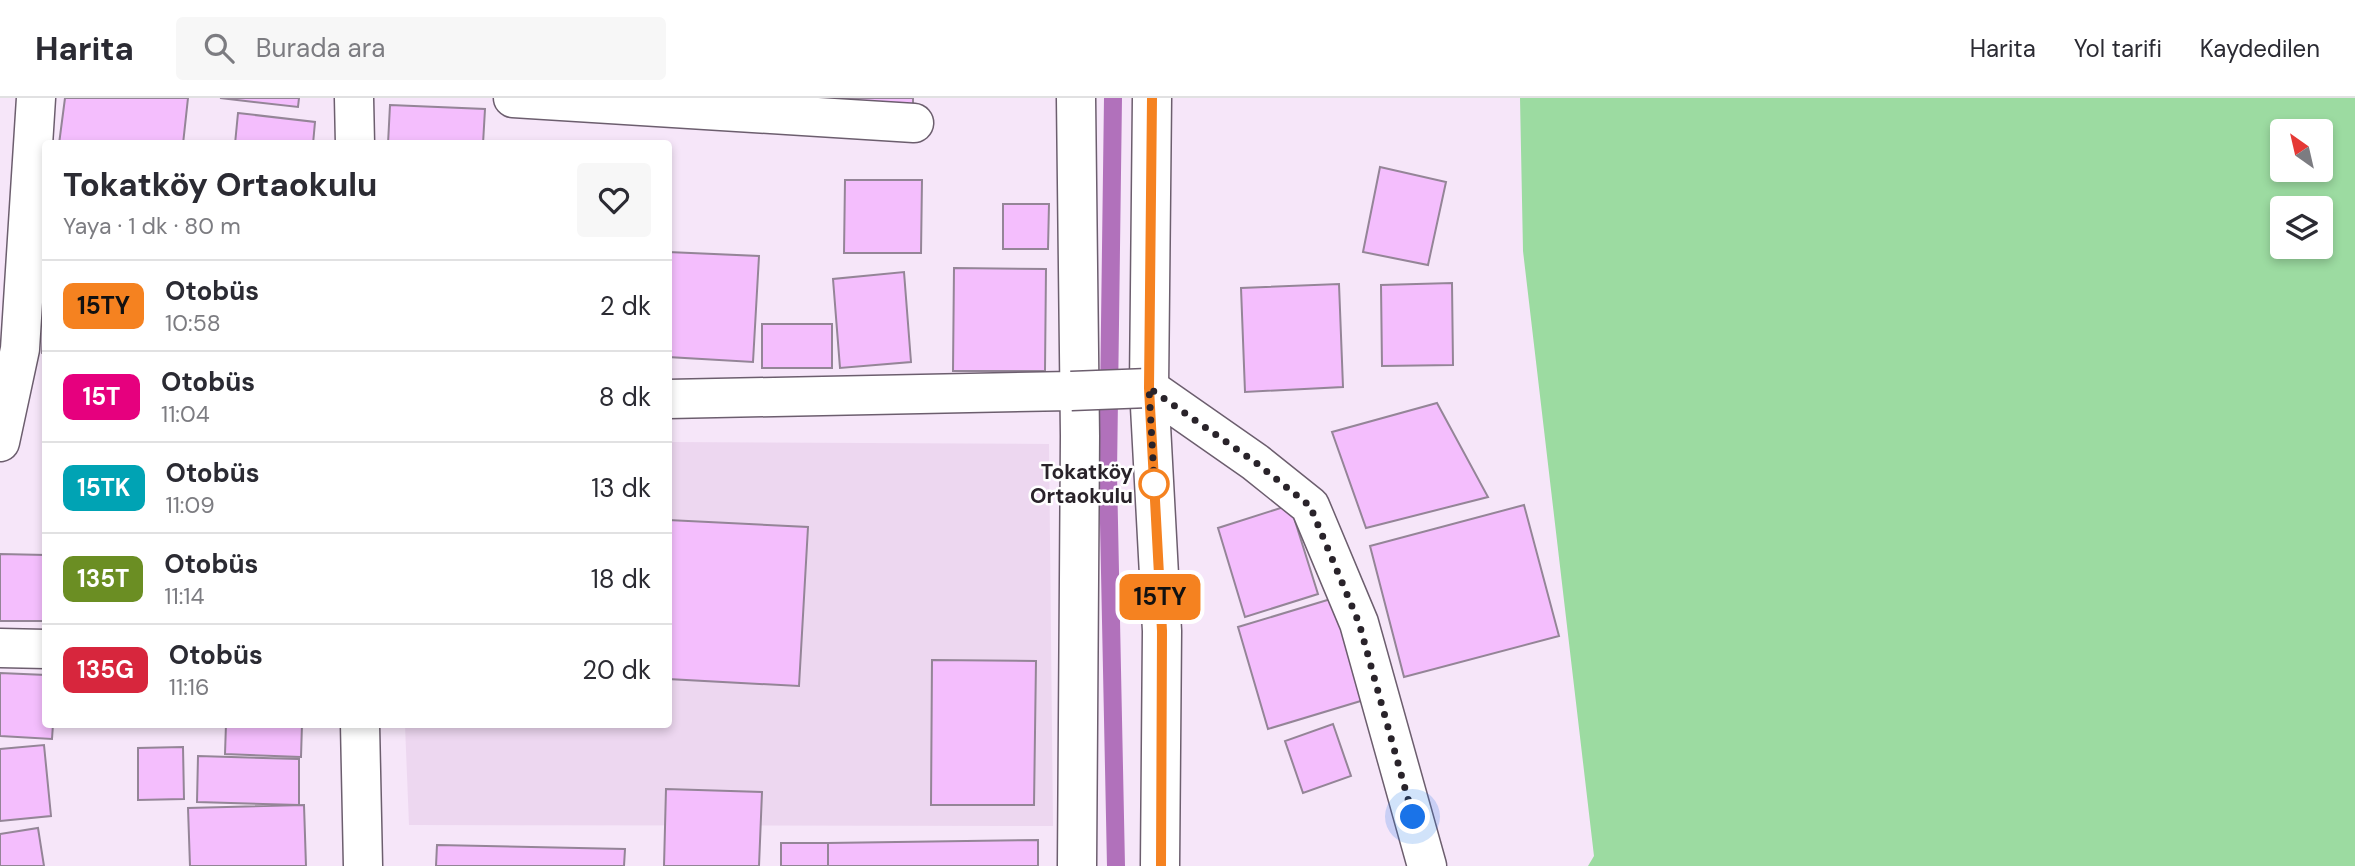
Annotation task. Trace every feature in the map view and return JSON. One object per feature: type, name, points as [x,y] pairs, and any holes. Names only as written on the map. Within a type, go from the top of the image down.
[{"type":"street","points":[[0,442],[36,98]]},
{"type":"street","points":[[354,98],[355,140]]},
{"type":"street","points":[[513,98],[915,123]]},
{"type":"street","points":[[1076,98],[1080,436],[1077,866]]},
{"type":"street","points":[[1152,98],[1149,388],[1162,631],[1160,866]]},
{"type":"street","points":[[672,399],[1149,388],[1255,462],[1310,506],[1359,623],[1427,866]]},
{"type":"street","points":[[0,648],[42,649]]},
{"type":"street","points":[[360,728],[363,866]]},
{"type":"shaded area","points":[[672,442],[1049,444],[1053,826],[409,825],[405,728],[672,728]]},
{"type":"green space","points":[[1520,98],[2355,98],[2355,866],[1588,866],[1594,856],[1523,251]]},
{"type":"building","points":[[65,98],[188,98],[183,140],[60,140]]},
{"type":"building","points":[[220,98],[299,98],[298,107]]},
{"type":"building","points":[[841,98],[913,98],[913,105],[841,105]]},
{"type":"building","points":[[390,105],[485,109],[483,140],[388,140]]},
{"type":"building","points":[[238,113],[315,122],[313,140],[235,140]]},
{"type":"building","points":[[1380,167],[1446,182],[1428,265],[1363,252]]},
{"type":"building","points":[[845,180],[922,180],[921,253],[844,253]]},
{"type":"building","points":[[1003,204],[1049,204],[1048,249],[1003,249]]},
{"type":"building","points":[[672,252],[759,256],[753,362],[672,357]]},
{"type":"building","points":[[954,268],[1046,269],[1045,371],[953,371]]},
{"type":"building","points":[[904,272],[911,362],[840,368],[833,279]]},
{"type":"building","points":[[1452,283],[1453,365],[1382,366],[1381,285]]},
{"type":"building","points":[[1339,284],[1343,387],[1245,392],[1241,288]]},
{"type":"building","points":[[762,324],[832,324],[832,368],[762,368]]},
{"type":"building","points":[[1437,403],[1488,497],[1366,528],[1332,432]]},
{"type":"building","points":[[1290,505],[1318,594],[1245,617],[1218,528]]},
{"type":"building","points":[[1524,505],[1559,636],[1404,677],[1370,546]]},
{"type":"building","points":[[672,520],[808,527],[799,686],[672,679]]},
{"type":"building","points":[[0,554],[42,555],[42,621],[0,621]]},
{"type":"building","points":[[1334,598],[1364,700],[1268,729],[1238,627]]},
{"type":"building","points":[[932,660],[1036,661],[1034,805],[931,805]]},
{"type":"building","points":[[0,673],[42,675],[42,728],[53,728],[52,739],[0,736]]},
{"type":"building","points":[[1333,724],[1351,776],[1303,793],[1285,741]]},
{"type":"building","points":[[226,728],[302,728],[301,757],[225,754]]},
{"type":"building","points":[[44,745],[51,816],[0,821],[0,749]]},
{"type":"building","points":[[183,747],[184,799],[138,800],[138,748]]},
{"type":"building","points":[[198,756],[299,759],[299,805],[197,802]]},
{"type":"building","points":[[666,789],[762,792],[759,866],[664,866]]},
{"type":"building","points":[[304,805],[306,866],[190,866],[188,808]]},
{"type":"building","points":[[38,828],[44,866],[0,866],[0,834]]},
{"type":"building","points":[[1038,840],[1038,866],[828,866],[828,843]]},
{"type":"building","points":[[781,843],[828,843],[828,866],[781,866]]},
{"type":"building","points":[[437,845],[625,849],[624,866],[436,866]]},
{"type":"waterway","points":[[1113,98],[1108,474],[1116,866]]},
{"type":"bus line","name":"15TY","points":[[1152,98],[1149,388],[1162,631],[1161,866]]},
{"type":"place","name":"Tokatköy Ortaokulu","points":[[1154,484]]},
{"type":"route","points":[[1154,484],[1155,496],[1149,388],[1255,462],[1310,506],[1359,623],[1413,817]]}]
